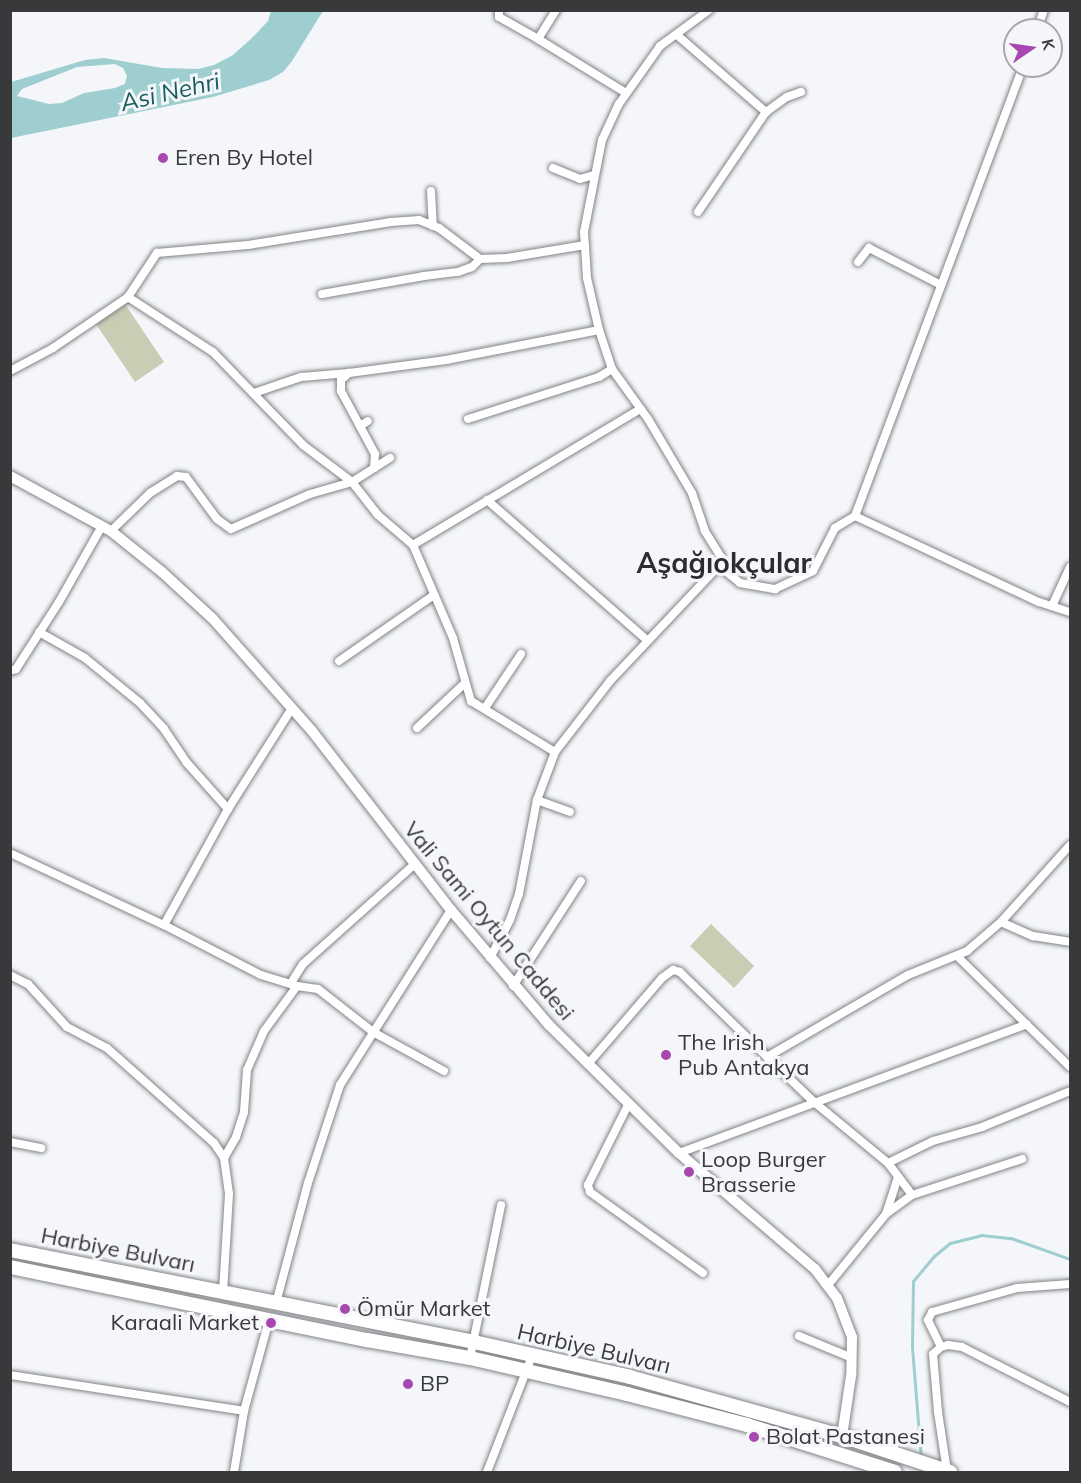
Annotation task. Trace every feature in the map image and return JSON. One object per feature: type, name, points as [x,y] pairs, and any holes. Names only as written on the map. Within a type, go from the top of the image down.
[{"type":"main road","name":"Harbiye Bulvarı","points":[[10,1250],[474,1342],[692,1393],[842,1436],[949,1472]]},
{"type":"main road","name":"Harbiye Bulvarı","points":[[10,1267],[526,1371],[747,1425],[893,1472]]},
{"type":"street","points":[[499,10],[499,17],[626,93]]},
{"type":"street","points":[[538,39],[556,10]]},
{"type":"street","points":[[490,958],[510,920],[519,894],[537,800],[555,752],[610,681],[718,565],[721,557],[705,531],[692,493],[648,419],[612,369],[599,330],[587,278],[584,232],[602,140],[626,93],[660,46],[709,10]]},
{"type":"street","points":[[677,35],[766,112]]},
{"type":"street","points":[[718,565],[740,583],[775,589],[813,571],[835,528],[855,516],[914,364],[1019,78]]},
{"type":"street","points":[[698,212],[766,112],[787,96],[801,92]]},
{"type":"street","points":[[553,168],[580,179],[594,176]]},
{"type":"street","points":[[431,191],[433,226]]},
{"type":"street","points":[[10,371],[53,348],[128,297],[157,253],[248,245],[391,222],[419,220],[433,226],[480,259],[507,258],[585,245]]},
{"type":"street","points":[[858,262],[869,248],[941,285]]},
{"type":"street","points":[[322,294],[458,272],[472,267],[480,259]]},
{"type":"street","points":[[128,297],[213,352],[303,445],[352,482],[378,515],[413,545],[453,638],[471,700],[555,752]]},
{"type":"street","points":[[254,393],[301,377],[399,369],[599,330]]},
{"type":"street","points":[[468,419],[599,377],[612,369]]},
{"type":"street","points":[[349,373],[341,380],[341,391],[364,423],[375,454],[374,468]]},
{"type":"street","points":[[413,545],[640,410]]},
{"type":"street","points":[[10,670],[16,669],[107,529],[150,493],[177,476],[186,477],[217,519],[231,529],[310,494],[352,482],[390,458]]},
{"type":"street","name":"Vali Sami Oytun Caddesi","points":[[10,476],[107,529],[197,603],[242,649],[292,708],[513,986],[679,1153],[798,1252],[828,1285],[849,1325],[852,1358],[842,1436]]},
{"type":"street","points":[[487,500],[647,640]]},
{"type":"street","points":[[855,516],[1052,606],[1071,612]]},
{"type":"street","points":[[1052,606],[1071,567]]},
{"type":"street","points":[[339,661],[434,595]]},
{"type":"street","points":[[39,632],[85,658],[140,703],[164,729],[187,763],[228,809]]},
{"type":"street","points":[[484,708],[521,654]]},
{"type":"street","points":[[417,728],[465,683]]},
{"type":"street","points":[[164,925],[228,809],[292,708]]},
{"type":"street","points":[[537,800],[570,812]]},
{"type":"street","points":[[767,1057],[908,975],[967,951],[1001,922],[1071,845]]},
{"type":"street","points":[[10,853],[164,925],[261,975],[294,985],[318,989],[373,1032],[444,1071]]},
{"type":"street","points":[[224,1158],[244,1112],[247,1070],[264,1030],[294,985],[303,964],[415,864]]},
{"type":"street","points":[[513,986],[581,881]]},
{"type":"street","points":[[276,1303],[308,1183],[340,1085],[451,910]]},
{"type":"street","points":[[1001,922],[1033,936],[1071,942]]},
{"type":"street","points":[[957,956],[1071,1067]]},
{"type":"street","points":[[588,1064],[662,978],[673,970],[680,972],[814,1102],[888,1163],[912,1196]]},
{"type":"street","points":[[10,975],[28,984],[67,1027],[107,1048],[214,1143],[224,1158],[230,1194],[223,1293]]},
{"type":"street","points":[[679,1153],[1027,1024]]},
{"type":"street","points":[[888,1163],[933,1141],[982,1127],[1071,1091]]},
{"type":"street","points":[[628,1103],[588,1185],[590,1192],[703,1273]]},
{"type":"street","points":[[10,1142],[41,1148]]},
{"type":"street","points":[[828,1285],[886,1214],[912,1196],[1022,1159]]},
{"type":"street","points":[[886,1214],[898,1177]]},
{"type":"street","points":[[470,1358],[501,1205]]},
{"type":"street","points":[[941,1347],[928,1320],[932,1312],[1017,1288],[1071,1284]]},
{"type":"street","points":[[234,1473],[244,1411],[269,1320]]},
{"type":"street","points":[[799,1336],[852,1358]]},
{"type":"street","points":[[949,1472],[938,1412],[933,1354],[941,1347],[948,1345],[962,1347],[1071,1402]]},
{"type":"street","points":[[487,1473],[531,1356]]},
{"type":"street","points":[[10,1375],[244,1411]]},
{"type":"green space","points":[[125,304],[164,362],[135,382],[96,324]]},
{"type":"green space","points":[[711,924],[754,966],[734,988],[690,946]]},
{"type":"water","name":"Asi Nehri","points":[[271,11],[323,11],[292,61],[283,72],[269,80],[213,97],[11,138],[11,82],[85,60],[104,58],[162,68],[198,69],[214,65],[233,55],[268,21]],"holes":[[[115,64],[123,68],[127,76],[125,84],[84,93],[62,103],[49,104],[17,96],[22,89],[77,67]]]},
{"type":"waterway","points":[[921,1459],[912,1346],[913,1281],[934,1256],[950,1243],[981,1235],[1011,1238],[1070,1259]]},
{"type":"place","name":"Eren By Hotel","points":[[163,158]]},
{"type":"place","name":"The Irish Pub Antakya","points":[[666,1055]]},
{"type":"place","name":"Loop Burger Brasserie","points":[[689,1172]]},
{"type":"place","name":"Ömür Market","points":[[345,1309]]},
{"type":"place","name":"Karaali Market","points":[[271,1323]]},
{"type":"place","name":"BP","points":[[408,1384]]},
{"type":"place","name":"Bolat Pastanesi","points":[[754,1437]]},
{"type":"district","name":"Aşağıokçular","points":[[724,563]]}]
